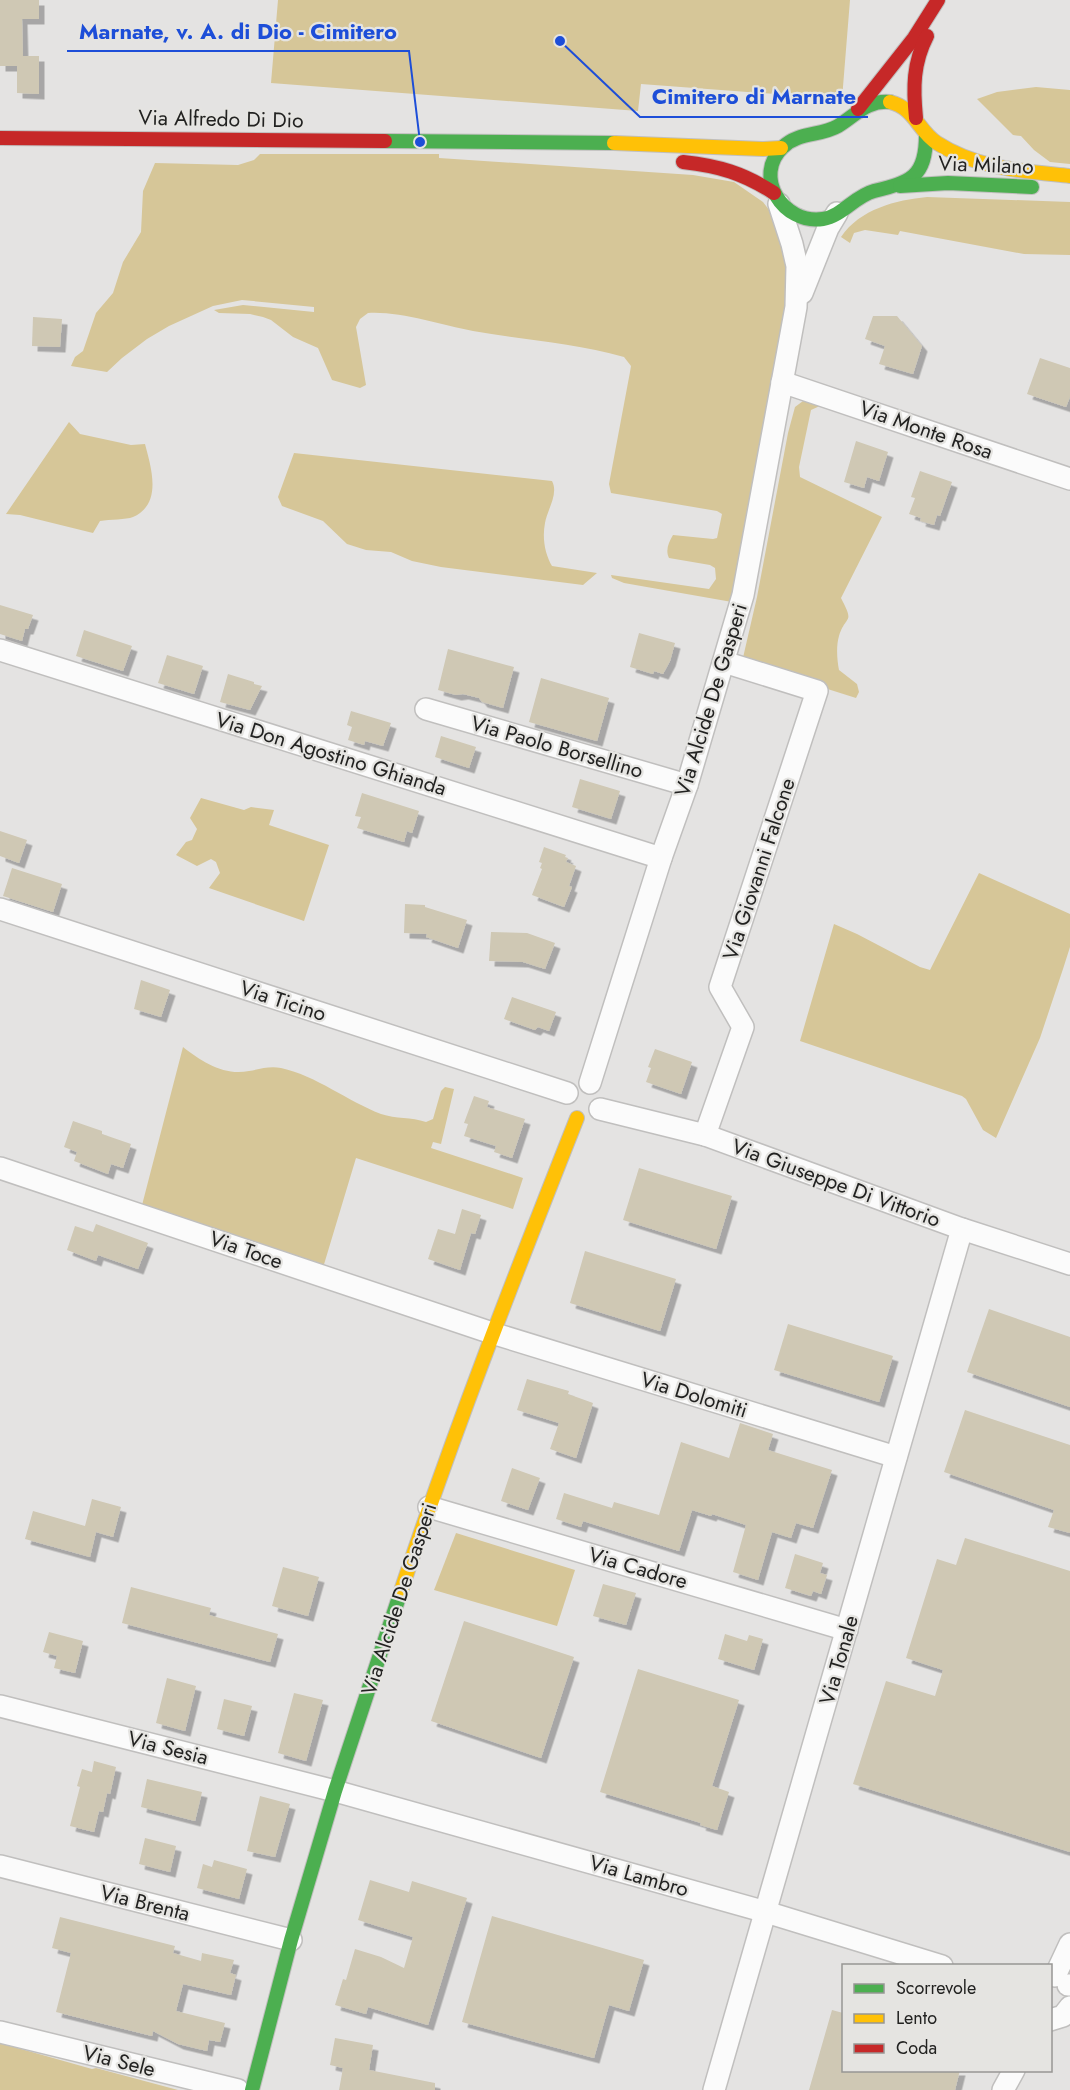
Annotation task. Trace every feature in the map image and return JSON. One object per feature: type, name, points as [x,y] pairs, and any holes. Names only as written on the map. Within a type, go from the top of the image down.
[{"type":"main road","points":[[776,198],[770,176],[781,148],[801,136],[836,127],[858,109],[914,38],[938,0]]},
{"type":"main road","points":[[916,118],[913,86],[914,63],[928,34],[943,17]]},
{"type":"main road","points":[[858,109],[874,102],[888,102],[908,108],[926,135],[927,148],[923,162],[916,172],[900,186]]},
{"type":"main road","name":"Via Milano","points":[[926,135],[974,161],[1070,176]]},
{"type":"main road","name":"Via Alfredo Di Dio","points":[[0,138],[625,143],[781,148]]},
{"type":"main road","name":"Via Alfredo Di Dio","points":[[442,142],[614,157]]},
{"type":"main road","points":[[671,162],[706,164],[736,171],[776,198],[794,214],[815,220],[837,213]]},
{"type":"main road","name":"Via Milano","points":[[837,213],[856,198],[867,193],[900,186],[948,183],[1059,189]]},
{"type":"main road","name":"Via Alcide De Gasperi","points":[[252,2090],[291,1940],[335,1791],[429,1507],[492,1332],[577,1118]]},
{"type":"street","name":"Via Alcide De Gasperi","points":[[590,1083],[687,785],[743,595],[796,307],[797,266],[776,198]]},
{"type":"street","name":"Via Alcide De Gasperi","points":[[796,307],[828,228],[837,213]]},
{"type":"street","name":"Via Monte Rosa","points":[[782,382],[1070,479]]},
{"type":"street","name":"Via Don Agostino Ghianda","points":[[0,650],[662,858]]},
{"type":"street","name":"Via Giovanni Falcone","points":[[705,1136],[742,1027],[720,987],[818,691],[724,662]]},
{"type":"street","name":"Via Paolo Borsellino","points":[[426,709],[687,785]]},
{"type":"street","name":"Via Ticino","points":[[0,909],[567,1093]]},
{"type":"street","points":[[590,1083],[595,1086],[601,1097],[600,1109],[593,1117],[582,1120],[567,1110],[565,1098],[574,1085],[590,1083]]},
{"type":"street","name":"Via Giuseppe Di Vittorio","points":[[600,1109],[705,1136],[962,1229],[1070,1264]]},
{"type":"street","name":"Via Toce","points":[[0,1168],[492,1332]]},
{"type":"street","name":"Via Tonale","points":[[714,2090],[962,1229]]},
{"type":"street","name":"Via Dolomiti","points":[[492,1332],[896,1457]]},
{"type":"street","name":"Via Cadore","points":[[429,1507],[847,1630]]},
{"type":"street","name":"Via Sesia","points":[[0,1706],[335,1791]]},
{"type":"street","name":"Via Lambro","points":[[335,1791],[766,1912],[939,1964]]},
{"type":"street","name":"Via Brenta","points":[[0,1866],[291,1940]]},
{"type":"street","points":[[1063,1982],[1070,1944]]},
{"type":"street","points":[[1052,2019],[1063,2016],[1070,2007]]},
{"type":"street","name":"Via Sele","points":[[0,2032],[238,2090]]},
{"type":"street","points":[[1003,2090],[1013,2072]]},
{"type":"shaded area","points":[[278,0],[850,0],[842,99],[641,84],[638,111],[271,83]]},
{"type":"shaded area","points":[[1036,87],[1070,90],[1070,164],[1050,162],[1021,136],[1013,135],[977,99],[997,92]]},
{"type":"shaded area","points":[[260,154],[439,154],[439,158],[693,175],[734,182],[763,202],[776,219],[791,283],[732,602],[624,583],[612,578],[611,575],[709,589],[716,579],[715,568],[710,565],[669,558],[667,549],[673,535],[717,538],[722,514],[717,511],[611,493],[609,484],[631,366],[624,357],[568,345],[473,331],[407,316],[368,313],[360,319],[356,327],[366,385],[360,388],[332,380],[318,348],[293,337],[271,320],[250,314],[219,313],[214,310],[243,305],[314,312],[314,307],[242,300],[213,306],[169,326],[147,339],[107,372],[71,366],[75,357],[83,351],[96,313],[113,293],[123,262],[141,232],[143,191],[155,163],[238,165],[254,160]]},
{"type":"shaded area","points":[[927,197],[1070,202],[1070,255],[1024,254],[900,231],[898,235],[865,230],[854,233],[850,243],[841,237],[858,219],[868,213],[891,204]]},
{"type":"shaded area","points":[[803,401],[822,405],[811,410],[799,467],[800,477],[882,517],[841,598],[848,612],[848,619],[838,640],[838,666],[839,670],[857,684],[859,692],[856,698],[742,662],[757,597],[788,433],[795,407]]},
{"type":"shaded area","points":[[69,422],[80,434],[131,445],[145,444],[152,474],[152,494],[142,511],[130,518],[100,521],[93,533],[20,515],[6,514]]},
{"type":"shaded area","points":[[294,453],[552,481],[554,491],[544,534],[546,551],[552,566],[597,573],[583,585],[441,567],[412,561],[391,552],[366,550],[347,544],[323,521],[282,506],[278,497]]},
{"type":"shaded area","points":[[201,798],[244,810],[251,807],[274,810],[269,825],[329,845],[304,921],[209,888],[220,873],[216,862],[211,859],[197,866],[176,855],[186,842],[192,840],[197,829],[190,818]]},
{"type":"shaded area","points":[[979,873],[1070,914],[1070,947],[1063,969],[1040,1038],[996,1138],[983,1130],[966,1099],[962,1096],[800,1041],[834,924],[930,970]]},
{"type":"shaded area","points":[[183,1047],[206,1063],[222,1070],[240,1072],[281,1068],[294,1072],[381,1114],[392,1117],[426,1122],[433,1119],[441,1091],[445,1087],[454,1089],[441,1144],[433,1142],[431,1148],[523,1178],[513,1209],[356,1158],[322,1271],[141,1209]]},
{"type":"shaded area","points":[[456,1533],[575,1570],[557,1626],[434,1590]]},
{"type":"shaded area","points":[[0,2043],[92,2069],[96,2068],[178,2090],[0,2090]]},
{"type":"building","points":[[0,0],[39,0],[39,19],[22,19],[23,56],[39,56],[39,94],[17,93],[17,66],[0,66]]},
{"type":"building","points":[[873,316],[897,316],[922,346],[913,374],[879,364],[885,346],[865,339]]},
{"type":"building","points":[[33,317],[62,319],[60,347],[32,346]]},
{"type":"building","points":[[1040,358],[1070,368],[1070,397],[1066,407],[1027,394]]},
{"type":"building","points":[[856,441],[888,452],[879,481],[867,477],[864,488],[844,482]]},
{"type":"building","points":[[920,471],[952,482],[940,516],[937,515],[934,525],[920,521],[921,518],[909,514],[915,498],[911,497]]},
{"type":"building","points":[[0,605],[33,615],[28,629],[25,629],[22,641],[0,634]]},
{"type":"building","points":[[84,630],[132,646],[123,671],[76,656]]},
{"type":"building","points":[[639,633],[675,643],[670,661],[663,674],[654,671],[653,674],[630,667]]},
{"type":"building","points":[[448,649],[514,667],[503,708],[482,702],[479,698],[438,690]]},
{"type":"building","points":[[167,655],[203,666],[194,694],[158,683]]},
{"type":"building","points":[[228,674],[262,686],[250,710],[220,702]]},
{"type":"building","points":[[541,678],[609,698],[597,741],[529,722]]},
{"type":"building","points":[[351,711],[391,723],[383,746],[365,741],[364,745],[348,740],[352,727],[347,725]]},
{"type":"building","points":[[441,736],[476,747],[469,768],[435,757]]},
{"type":"building","points":[[580,779],[620,791],[611,819],[572,807]]},
{"type":"building","points":[[362,793],[419,811],[412,833],[407,831],[404,842],[357,828],[361,817],[355,816]]},
{"type":"building","points":[[0,831],[27,840],[19,863],[0,856]]},
{"type":"building","points":[[544,847],[566,855],[565,857],[568,858],[566,862],[576,866],[569,886],[572,887],[564,907],[532,895],[542,869],[540,868],[542,863],[539,862]]},
{"type":"building","points":[[12,868],[62,884],[53,912],[3,896]]},
{"type":"building","points":[[405,904],[425,905],[425,907],[467,920],[458,948],[426,937],[427,934],[404,933]]},
{"type":"building","points":[[491,932],[527,933],[555,943],[545,969],[523,962],[489,961]]},
{"type":"building","points":[[141,980],[170,990],[161,1017],[134,1009]]},
{"type":"building","points":[[512,997],[556,1012],[549,1031],[538,1027],[535,1030],[504,1019]]},
{"type":"building","points":[[655,1049],[692,1062],[681,1094],[646,1082],[651,1068],[648,1067]]},
{"type":"building","points":[[474,1096],[489,1101],[487,1107],[525,1119],[512,1158],[494,1152],[496,1146],[464,1136],[468,1124],[464,1123]]},
{"type":"building","points":[[73,1121],[131,1144],[123,1168],[111,1164],[108,1174],[74,1161],[77,1152],[64,1147]]},
{"type":"building","points":[[639,1168],[732,1196],[716,1249],[623,1220]]},
{"type":"building","points":[[462,1209],[481,1215],[475,1234],[471,1233],[460,1270],[428,1259],[438,1229],[455,1234]]},
{"type":"building","points":[[96,1224],[148,1243],[138,1269],[98,1255],[96,1261],[67,1250],[75,1226],[93,1232]]},
{"type":"building","points":[[585,1251],[676,1279],[660,1331],[570,1303]]},
{"type":"building","points":[[989,1309],[1070,1337],[1070,1407],[967,1372]]},
{"type":"building","points":[[788,1324],[893,1356],[879,1402],[774,1370]]},
{"type":"building","points":[[527,1379],[569,1391],[568,1394],[593,1403],[576,1458],[550,1449],[559,1423],[517,1410]]},
{"type":"building","points":[[965,1410],[1070,1445],[1070,1533],[1048,1527],[1054,1510],[944,1472]]},
{"type":"building","points":[[740,1423],[773,1434],[768,1450],[832,1470],[813,1528],[796,1523],[791,1538],[772,1532],[758,1580],[733,1572],[746,1525],[712,1514],[711,1516],[692,1510],[679,1551],[583,1521],[581,1527],[556,1519],[564,1493],[612,1508],[614,1502],[659,1515],[681,1442],[729,1458]]},
{"type":"building","points":[[512,1468],[540,1478],[528,1510],[501,1501]]},
{"type":"building","points":[[92,1499],[121,1507],[113,1537],[96,1532],[90,1557],[25,1539],[33,1511],[85,1526]]},
{"type":"building","points":[[965,1538],[1070,1571],[1070,1852],[853,1784],[886,1681],[935,1696],[943,1670],[906,1658],[937,1559],[956,1565]]},
{"type":"building","points":[[795,1554],[823,1563],[820,1573],[827,1575],[821,1594],[813,1591],[811,1596],[785,1588]]},
{"type":"building","points":[[283,1567],[319,1577],[308,1616],[272,1606]]},
{"type":"building","points":[[603,1584],[636,1593],[626,1625],[593,1616]]},
{"type":"building","points":[[131,1587],[211,1608],[209,1615],[278,1634],[270,1662],[122,1623]]},
{"type":"building","points":[[464,1621],[574,1657],[541,1758],[431,1721]]},
{"type":"building","points":[[49,1632],[83,1641],[75,1673],[54,1668],[57,1656],[43,1652]]},
{"type":"building","points":[[725,1634],[747,1641],[749,1635],[763,1639],[754,1670],[718,1659]]},
{"type":"building","points":[[638,1669],[739,1700],[712,1786],[729,1792],[717,1830],[600,1792]]},
{"type":"building","points":[[167,1678],[196,1686],[185,1731],[156,1723]]},
{"type":"building","points":[[294,1693],[323,1700],[306,1761],[278,1753]]},
{"type":"building","points":[[224,1699],[252,1706],[244,1736],[217,1729]]},
{"type":"building","points":[[94,1761],[116,1767],[110,1794],[107,1793],[103,1812],[99,1811],[94,1832],[70,1826],[82,1769],[92,1772]]},
{"type":"building","points":[[147,1779],[202,1792],[195,1821],[141,1807]]},
{"type":"building","points":[[260,1796],[290,1804],[275,1857],[247,1851]]},
{"type":"building","points":[[145,1838],[176,1846],[170,1872],[139,1864]]},
{"type":"building","points":[[214,1860],[247,1869],[239,1899],[197,1888],[203,1864],[212,1867]]},
{"type":"building","points":[[370,1880],[409,1892],[412,1881],[467,1898],[428,2025],[368,2007],[366,2014],[335,2005],[343,1979],[346,1980],[355,1949],[381,1957],[404,1968],[413,1937],[358,1920]]},
{"type":"building","points":[[492,1916],[644,1960],[629,2011],[609,2005],[594,2058],[462,2022]]},
{"type":"building","points":[[60,1917],[175,1946],[173,1953],[201,1961],[202,1953],[234,1960],[230,1973],[236,1975],[231,1995],[183,1984],[176,2011],[225,2023],[220,2042],[209,2040],[207,2051],[178,2044],[153,2031],[152,2036],[56,2012],[71,1953],[52,1948]]},
{"type":"building","points":[[832,2010],[842,2013],[842,2072],[960,2072],[955,2090],[809,2090]]},
{"type":"building","points":[[335,2038],[373,2045],[369,2070],[435,2083],[435,2090],[339,2090],[343,2068],[330,2065]]},
{"type":"traffic: fast","points":[[890,102],[875,103],[838,126],[803,136],[783,147],[774,159],[771,184],[776,196],[785,207],[809,219],[823,219],[836,214],[867,194],[906,181],[919,169],[923,161],[926,135]]},
{"type":"traffic: fast","points":[[385,141],[614,143]]},
{"type":"traffic: fast","points":[[900,186],[948,183],[1032,187]]},
{"type":"traffic: fast","points":[[252,2090],[291,1940],[335,1791],[401,1591]]},
{"type":"traffic: slow","points":[[890,102],[905,109],[931,138],[952,152],[985,164],[1070,176]]},
{"type":"traffic: slow","points":[[614,143],[781,148]]},
{"type":"traffic: slow","points":[[401,1591],[464,1412],[577,1118]]},
{"type":"traffic: jam","points":[[858,109],[914,38],[938,0]]},
{"type":"traffic: jam","points":[[916,118],[915,76],[919,56],[927,36]]},
{"type":"traffic: jam","points":[[0,138],[385,141]]},
{"type":"traffic: jam","points":[[683,162],[730,172],[752,180],[774,193]]},
{"type":"place","name":"Cimitero di Marnate","points":[[560,41]]},
{"type":"place","name":"Marnate, v. A. di Dio - Cimitero","points":[[420,142]]}]
